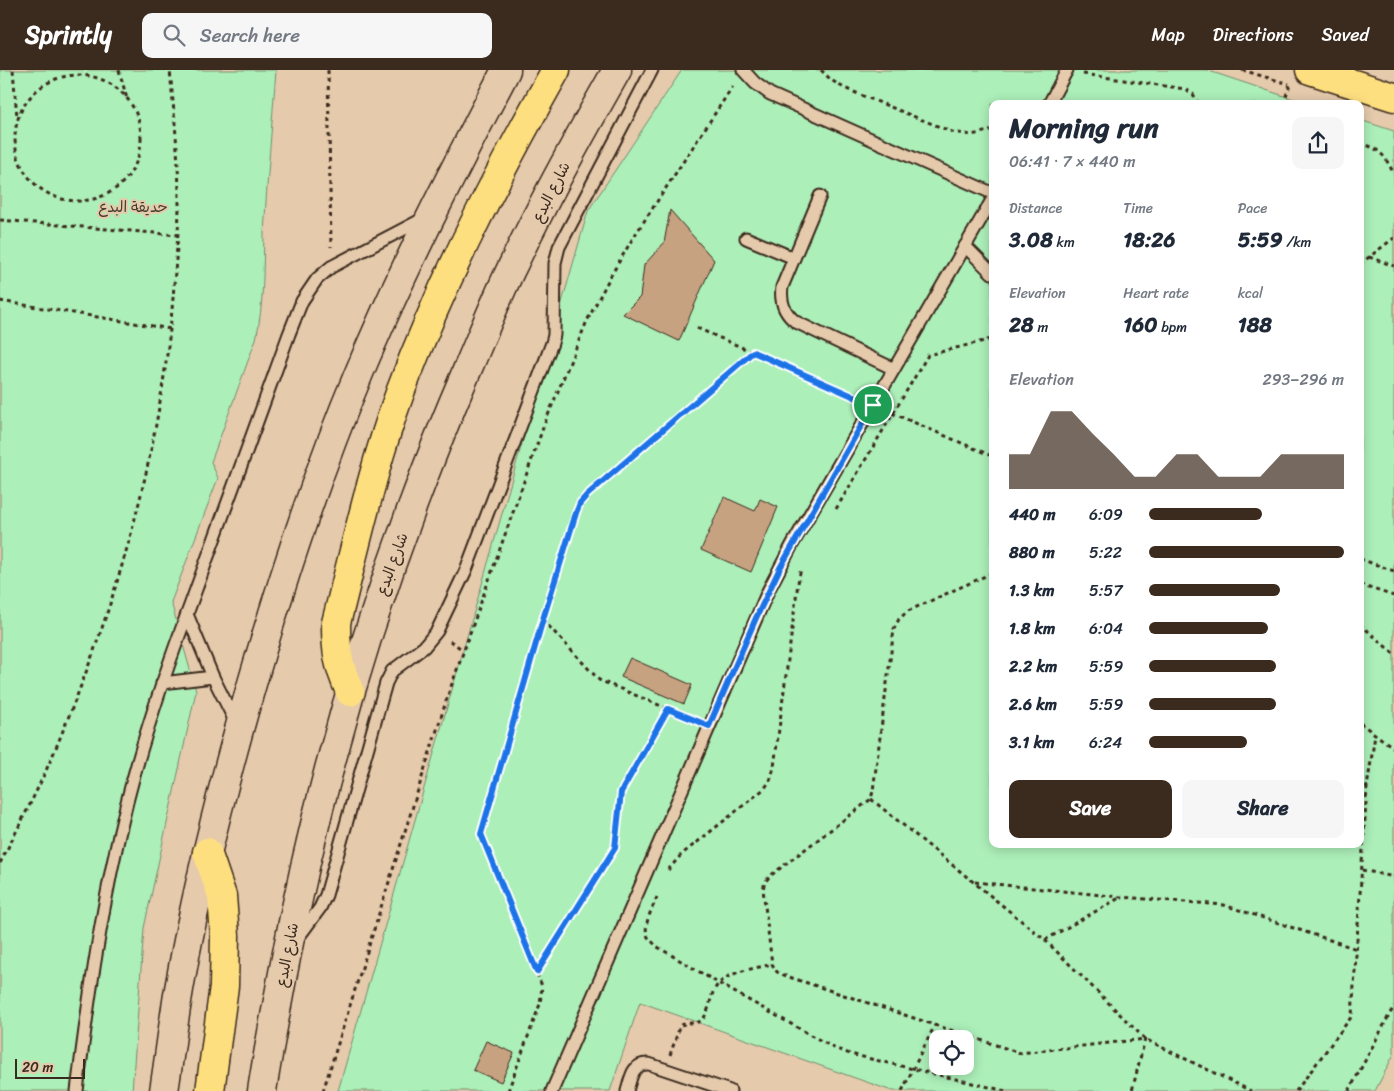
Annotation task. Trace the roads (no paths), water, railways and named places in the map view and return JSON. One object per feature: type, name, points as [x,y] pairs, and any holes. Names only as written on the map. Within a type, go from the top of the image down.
[{"type":"main road","points":[[164,1091],[181,977],[207,852],[265,636],[315,486],[358,374],[431,215],[506,70]]},
{"type":"main road","points":[[350,692],[340,668],[336,647],[336,623],[378,460],[401,390],[473,225],[556,70]]},
{"type":"main road","name":"شارع البدع","points":[[267,1079],[287,950],[313,829],[350,692],[380,597],[430,459],[513,264],[584,128],[617,70]]},
{"type":"main road","points":[[1300,77],[1394,97]]},
{"type":"main road","points":[[207,852],[222,896],[226,936],[224,986],[210,1091]]},
{"type":"lane","points":[[287,950],[307,928],[326,895],[386,684],[392,671],[424,647],[437,631],[466,570],[554,335],[555,263],[559,247],[652,70]]},
{"type":"lane","points":[[743,70],[755,83],[770,94],[989,192]]},
{"type":"lane","points":[[1052,100],[1072,71]]},
{"type":"lane","points":[[820,196],[782,287],[781,296],[785,311],[796,322],[894,369]]},
{"type":"lane","points":[[552,1091],[756,618],[780,568],[989,205]]},
{"type":"lane","points":[[78,1091],[91,986],[108,887],[127,800],[162,683],[302,301],[318,279],[331,267],[431,215]]},
{"type":"lane","points":[[746,238],[794,258]]},
{"type":"lane","points":[[965,246],[989,269]]},
{"type":"lane","points":[[187,614],[213,677],[239,729]]},
{"type":"lane","points":[[162,683],[213,677]]},
{"type":"lane","points":[[627,1091],[634,1070],[639,1064],[649,1064],[730,1091]]},
{"type":"park label","name":"حديقة البدع","points":[[133,207]]}]
